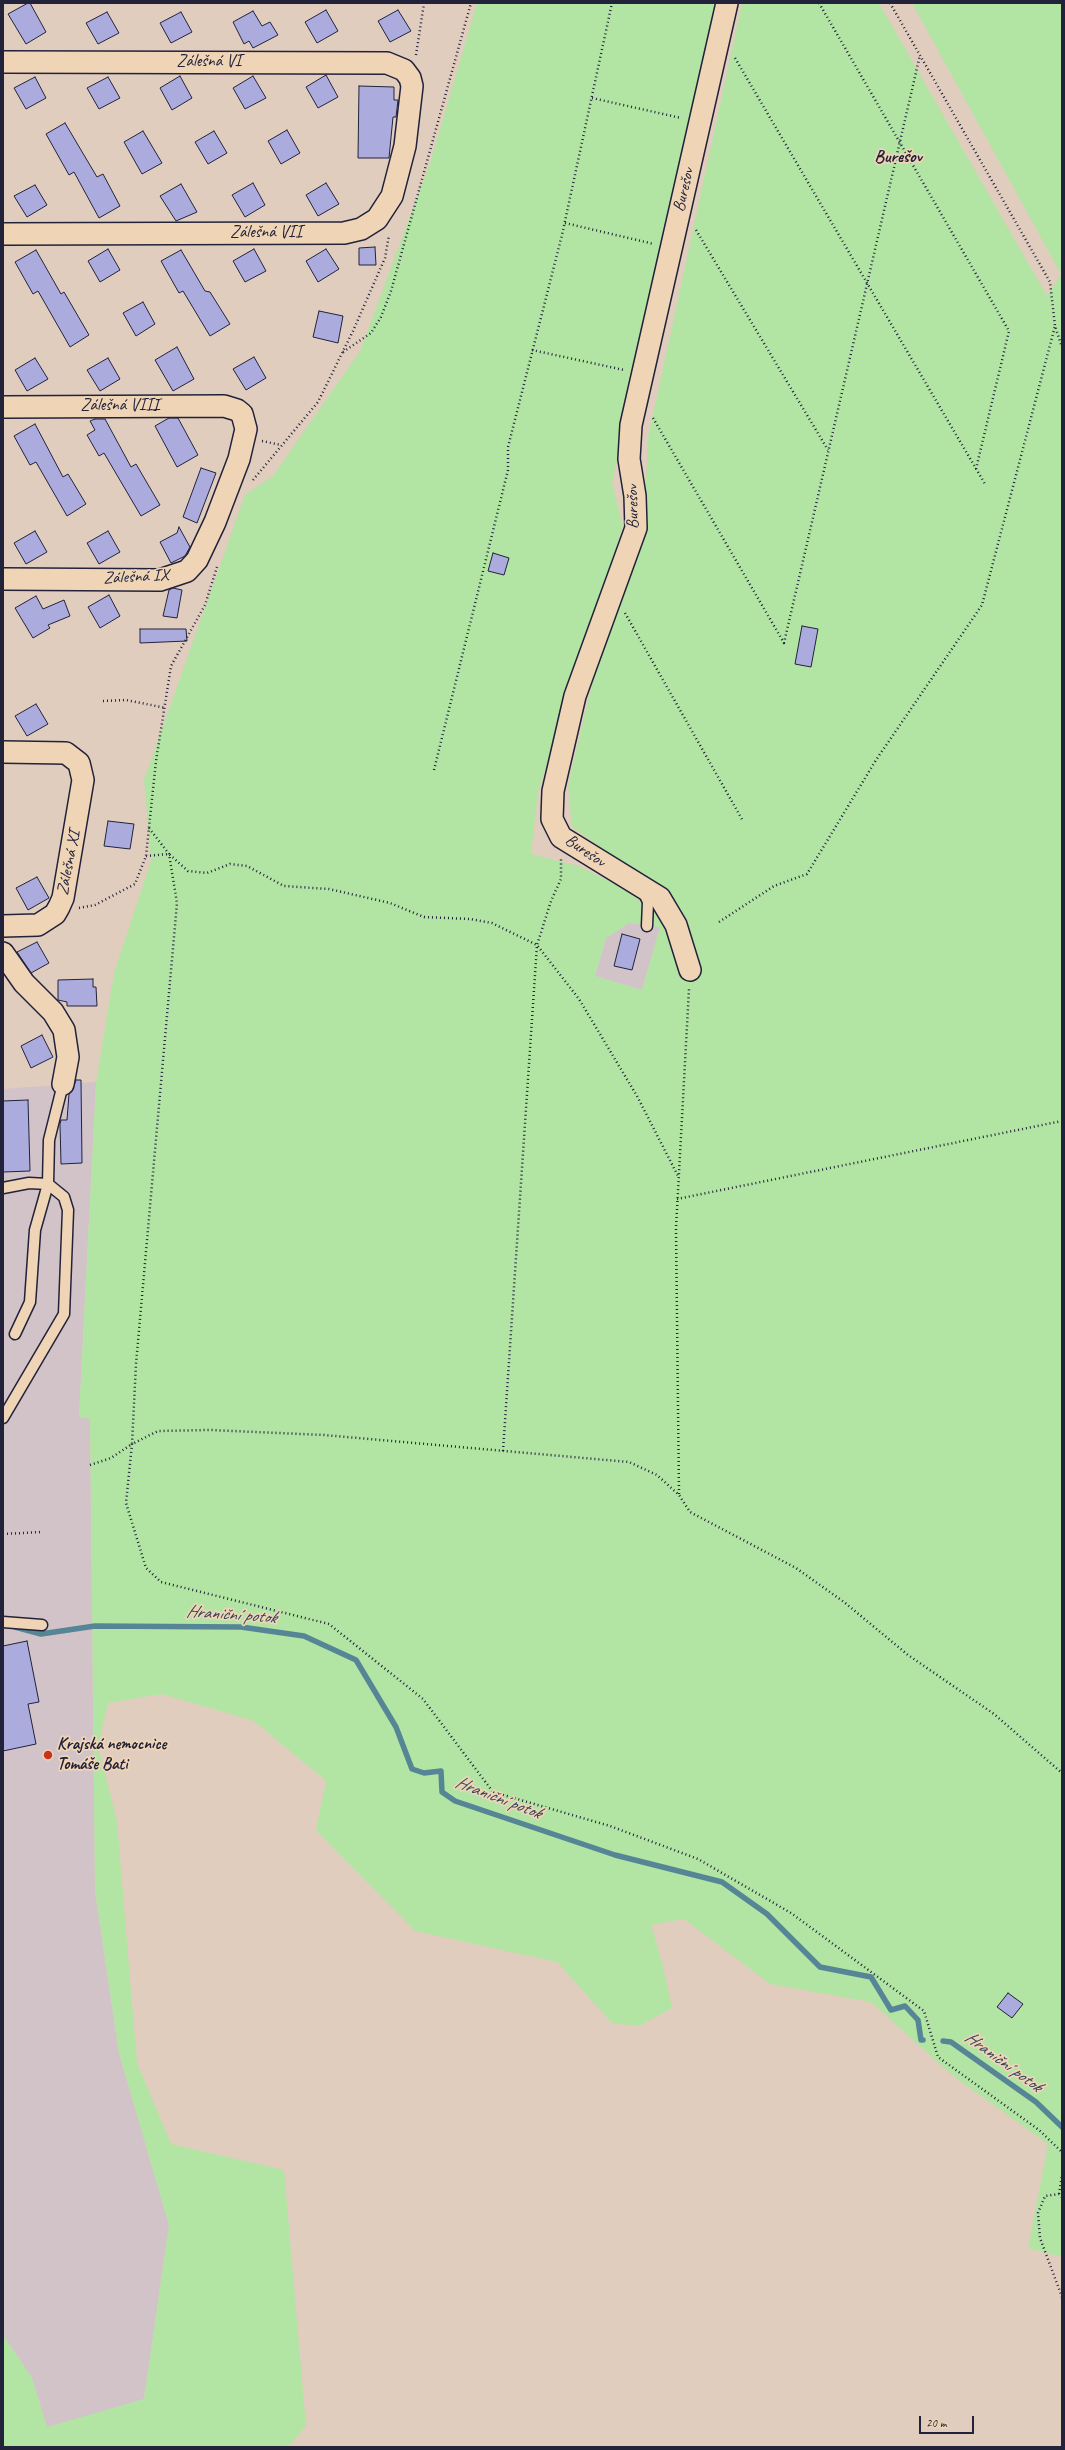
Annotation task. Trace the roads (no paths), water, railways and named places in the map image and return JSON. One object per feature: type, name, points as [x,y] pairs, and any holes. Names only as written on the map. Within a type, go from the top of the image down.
[{"type":"street","name":"Burešov","points":[[690,970],[676,925],[660,898],[561,837],[552,819],[553,791],[575,696],[636,528],[635,496],[629,459],[631,425],[727,3]]},
{"type":"street","name":"Zálešná VI","points":[[3,62],[387,62],[407,74]]},
{"type":"street","name":"Zálešná VII","points":[[3,234],[344,232],[361,229],[377,219],[392,196],[405,146],[412,94],[407,74]]},
{"type":"street","name":"Zálešná VIII","points":[[3,407],[224,406],[237,410]]},
{"type":"street","name":"Zálešná IX","points":[[3,579],[160,580],[187,571],[201,554],[239,459],[246,429],[242,414],[237,410]]},
{"type":"street","name":"Zálešná XI","points":[[3,752],[57,752],[75,758],[82,772],[83,787],[63,898],[55,914],[38,925],[3,926]]},
{"type":"street","points":[[3,953],[24,983],[53,1012],[64,1030],[68,1057],[63,1084]]},
{"type":"lane","points":[[640,886],[648,902],[647,926]]},
{"type":"lane","points":[[16,1334],[30,1302],[35,1230],[48,1184],[49,1140],[63,1084]]},
{"type":"lane","points":[[3,1188],[29,1183],[48,1184],[64,1197],[68,1210],[64,1314],[3,1418]]},
{"type":"lane","points":[[3,1622],[42,1625]]},
{"type":"waterway","name":"Hraniční potok","points":[[15,1627],[41,1634],[95,1626],[241,1627],[304,1636],[356,1660],[396,1727],[412,1769],[424,1773],[441,1771],[442,1792],[455,1801],[615,1855],[722,1882],[767,1914],[820,1967],[871,1977],[891,2010],[905,2006],[918,2020],[921,2040],[923,2040]]},
{"type":"waterway","name":"Hraniční potok","points":[[943,2041],[951,2042],[1036,2102],[1062,2127]]},
{"type":"place","name":"Krajská nemocnice Tomáše Bati","points":[[48,1755]]},
{"type":"district","name":"Burešov","points":[[898,157]]}]
